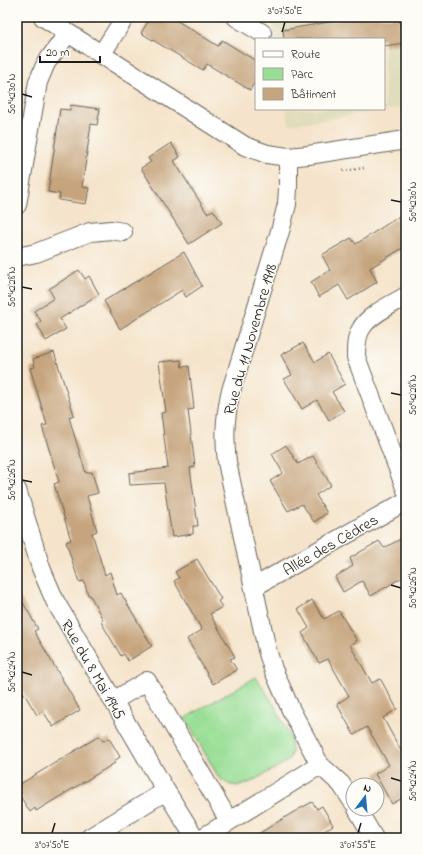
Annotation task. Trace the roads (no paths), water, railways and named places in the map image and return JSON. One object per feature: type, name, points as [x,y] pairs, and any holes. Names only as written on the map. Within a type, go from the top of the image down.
[{"type":"street","points":[[43,17],[245,146],[267,154],[288,157],[308,155],[406,140]]},
{"type":"street","points":[[101,54],[125,17]]},
{"type":"street","points":[[236,17],[262,33]]},
{"type":"street","points":[[17,205],[24,120],[41,72],[68,33]]},
{"type":"street","name":"Rue du 11 Novembre 1918","points":[[288,157],[287,204],[230,394],[224,437],[227,462],[267,650],[273,669],[291,710],[320,765],[341,784],[345,790]]},
{"type":"street","points":[[17,257],[36,253],[90,232],[111,230],[123,232]]},
{"type":"street","points":[[406,296],[367,320],[360,329],[357,340],[356,357],[406,490]]},
{"type":"street","name":"Rue du 8 Mai 1945","points":[[17,490],[41,568],[55,601],[113,702],[195,838]]},
{"type":"street","name":"Allée des Cèdres","points":[[254,587],[406,501]]},
{"type":"street","points":[[113,702],[147,682],[229,821]]},
{"type":"street","points":[[202,838],[320,765]]},
{"type":"street","points":[[89,838],[166,791]]},
{"type":"street","points":[[362,817],[374,838]]}]
